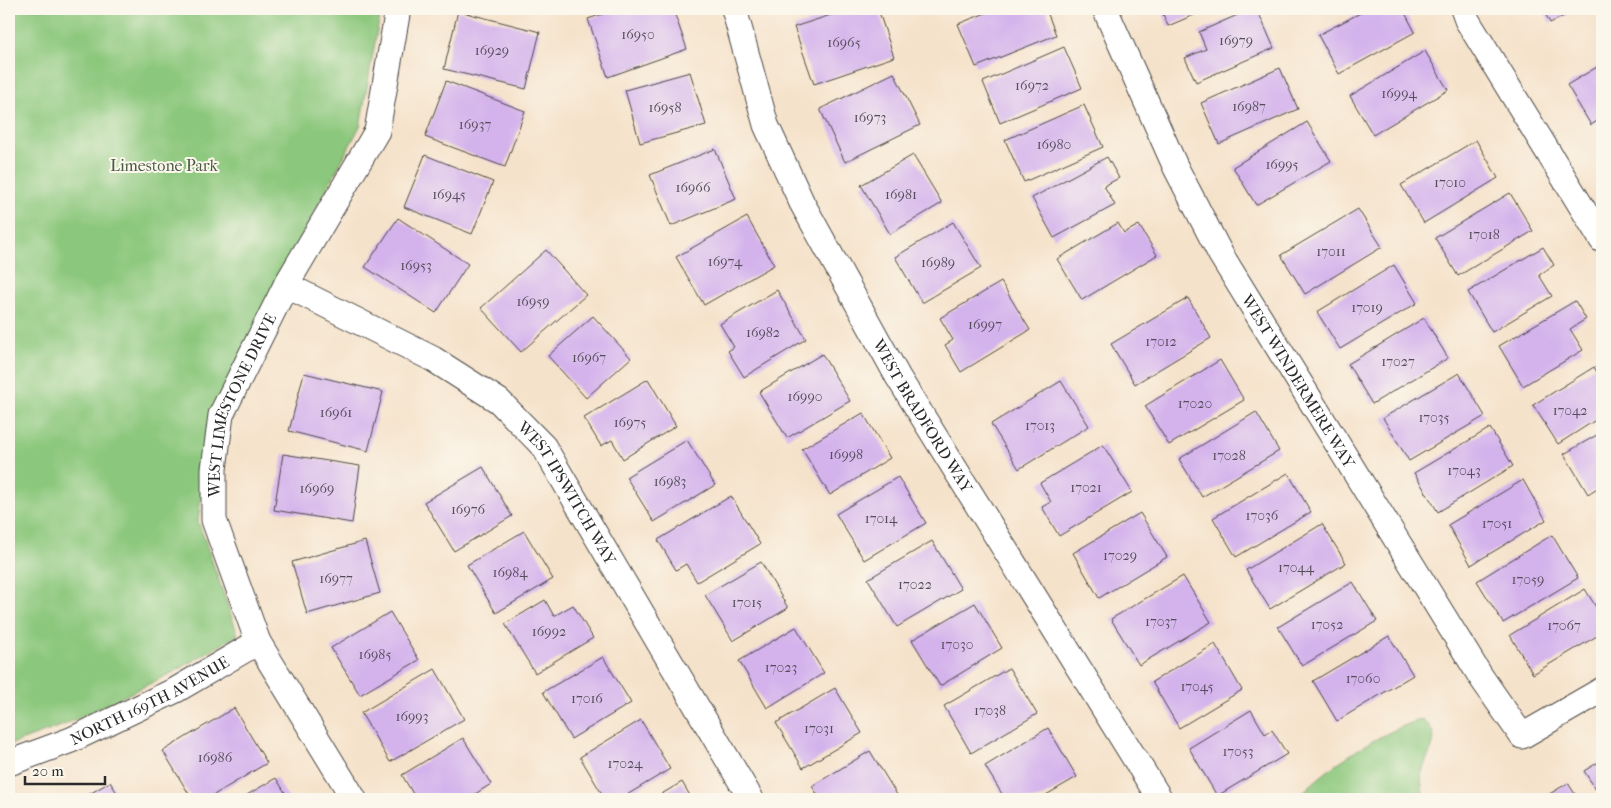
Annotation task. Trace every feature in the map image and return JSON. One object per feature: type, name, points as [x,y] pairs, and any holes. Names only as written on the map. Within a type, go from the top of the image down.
[{"type":"street","name":"WEST LIMESTONE DRIVE","points":[[354,799],[258,642],[214,520],[214,469],[222,415],[286,284],[376,131],[398,9]]},
{"type":"street","name":"WEST BRADFORD WAY","points":[[734,9],[766,125],[802,203],[898,377],[1160,799]]},
{"type":"street","name":"WEST WINDERMERE WAY","points":[[1105,9],[1176,168],[1221,255],[1476,669],[1522,736],[1602,690]]},
{"type":"street","points":[[1463,9],[1467,20],[1602,240]]},
{"type":"street","name":"WEST IPSWITCH WAY","points":[[286,284],[433,359],[499,400],[544,447],[751,799]]},
{"type":"street","name":"NORTH 169TH AVENUE","points":[[9,763],[71,740],[176,690],[258,642]]},
{"type":"green space","name":"Limestone Park","points":[[9,9],[381,9],[360,126],[283,272],[210,428],[198,521],[238,635],[168,675],[64,725],[9,745]]},
{"type":"green space","points":[[1422,719],[1433,732],[1434,738],[1421,775],[1424,799],[1296,799],[1324,774],[1354,752],[1387,733]]},
{"type":"building","points":[[617,9],[673,9],[687,49],[608,77],[588,19]]},
{"type":"building","points":[[849,9],[878,9],[894,57],[814,84],[794,27]]},
{"type":"building","points":[[996,9],[1046,9],[1056,35],[976,67],[958,24]]},
{"type":"building","points":[[1161,9],[1208,9],[1168,26]]},
{"type":"building","points":[[1251,9],[1257,9],[1274,48],[1196,82],[1185,58],[1206,49],[1199,32]]},
{"type":"building","points":[[1368,9],[1403,9],[1415,32],[1339,74],[1318,35]]},
{"type":"building","points":[[1543,9],[1578,9],[1550,23]]},
{"type":"building","points":[[458,11],[540,32],[526,89],[444,69]]},
{"type":"building","points":[[1064,47],[1082,88],[1000,123],[983,82]]},
{"type":"building","points":[[1425,51],[1448,90],[1373,135],[1350,96]]},
{"type":"building","points":[[1602,64],[1602,118],[1591,125],[1567,85]]},
{"type":"building","points":[[1280,68],[1298,109],[1219,144],[1201,103]]},
{"type":"building","points":[[690,72],[706,125],[640,143],[625,90]]},
{"type":"building","points":[[894,73],[920,125],[845,162],[820,109]]},
{"type":"building","points":[[446,81],[525,111],[505,167],[425,137]]},
{"type":"building","points":[[1084,105],[1103,147],[1024,182],[1005,140]]},
{"type":"building","points":[[1307,122],[1331,161],[1256,205],[1233,167]]},
{"type":"building","points":[[1476,140],[1498,178],[1424,223],[1401,185]]},
{"type":"building","points":[[715,149],[736,199],[671,226],[650,175]]},
{"type":"building","points":[[425,155],[493,182],[472,234],[404,207]]},
{"type":"building","points":[[913,155],[942,203],[890,234],[861,185]]},
{"type":"building","points":[[1107,157],[1119,178],[1104,186],[1115,205],[1054,238],[1032,198]]},
{"type":"building","points":[[1510,193],[1533,231],[1458,276],[1435,238]]},
{"type":"building","points":[[1358,209],[1382,247],[1305,294],[1281,255]]},
{"type":"building","points":[[747,217],[774,265],[704,305],[676,257]]},
{"type":"building","points":[[398,218],[468,264],[436,313],[365,267]]},
{"type":"building","points":[[953,222],[981,268],[922,303],[895,257]]},
{"type":"building","points":[[1118,223],[1124,233],[1139,225],[1157,255],[1082,300],[1057,259]]},
{"type":"building","points":[[1543,247],[1554,265],[1539,275],[1552,296],[1492,332],[1468,292]]},
{"type":"building","points":[[546,250],[586,295],[521,352],[481,308]]},
{"type":"building","points":[[1394,265],[1417,303],[1340,349],[1317,312]]},
{"type":"building","points":[[1001,282],[1030,330],[961,372],[945,345],[953,340],[940,318]]},
{"type":"building","points":[[777,290],[806,339],[744,377],[728,351],[734,347],[720,324]]},
{"type":"building","points":[[1188,298],[1211,338],[1135,384],[1111,344]]},
{"type":"building","points":[[1575,301],[1586,319],[1570,329],[1583,350],[1523,386],[1499,346]]},
{"type":"building","points":[[593,316],[631,358],[586,398],[548,356]]},
{"type":"building","points":[[1424,318],[1448,358],[1372,404],[1348,364]]},
{"type":"building","points":[[822,354],[850,401],[787,438],[759,392]]},
{"type":"building","points":[[1220,360],[1244,400],[1169,445],[1145,406]]},
{"type":"building","points":[[1594,367],[1602,381],[1602,416],[1558,444],[1533,405]]},
{"type":"building","points":[[304,373],[383,392],[368,451],[289,431]]},
{"type":"building","points":[[1459,373],[1485,416],[1409,461],[1383,418]]},
{"type":"building","points":[[648,379],[676,426],[623,459],[612,440],[601,446],[584,418]]},
{"type":"building","points":[[1061,381],[1089,426],[1019,469],[991,424]]},
{"type":"building","points":[[1256,412],[1279,451],[1202,497],[1179,459]]},
{"type":"building","points":[[863,413],[890,458],[830,495],[802,449]]},
{"type":"building","points":[[1490,428],[1513,466],[1438,512],[1414,473]]},
{"type":"building","points":[[1602,432],[1602,485],[1588,494],[1564,454]]},
{"type":"building","points":[[687,440],[715,485],[654,522],[626,477]]},
{"type":"building","points":[[1103,445],[1132,492],[1059,536],[1042,507],[1051,502],[1040,483]]},
{"type":"building","points":[[283,454],[360,466],[352,523],[274,510]]},
{"type":"building","points":[[483,467],[512,516],[454,551],[424,502]]},
{"type":"building","points":[[1288,473],[1311,512],[1236,557],[1213,518]]},
{"type":"building","points":[[898,477],[926,523],[864,560],[836,514]]},
{"type":"building","points":[[1523,480],[1546,520],[1471,565],[1448,525]]},
{"type":"building","points":[[731,496],[760,544],[697,582],[686,564],[676,570],[658,540]]},
{"type":"building","points":[[1140,513],[1167,557],[1099,598],[1073,553]]},
{"type":"building","points":[[1322,524],[1346,563],[1270,609],[1246,570]]},
{"type":"building","points":[[524,531],[553,579],[496,613],[467,565]]},
{"type":"building","points":[[1552,535],[1578,578],[1503,623],[1477,581]]},
{"type":"building","points":[[365,541],[380,593],[307,614],[292,562]]},
{"type":"building","points":[[932,541],[961,589],[897,627],[868,579]]},
{"type":"building","points":[[761,562],[788,608],[733,641],[705,595]]},
{"type":"building","points":[[1183,576],[1211,622],[1139,665],[1111,619]]},
{"type":"building","points":[[1353,582],[1377,621],[1302,666],[1278,627]]},
{"type":"building","points":[[1585,589],[1602,617],[1602,633],[1533,674],[1510,635]]},
{"type":"building","points":[[545,600],[554,616],[573,605],[593,638],[535,673],[505,624]]},
{"type":"building","points":[[975,603],[1002,648],[940,686],[912,640]]},
{"type":"building","points":[[390,612],[419,660],[360,695],[331,648]]},
{"type":"building","points":[[796,627],[824,673],[767,708],[739,661]]},
{"type":"building","points":[[1389,636],[1413,675],[1337,721],[1313,681]]},
{"type":"building","points":[[1215,644],[1242,690],[1179,728],[1152,682]]},
{"type":"building","points":[[603,657],[631,703],[571,739],[543,692]]},
{"type":"building","points":[[1009,668],[1037,714],[971,753],[944,706]]},
{"type":"building","points":[[435,669],[464,719],[390,762],[361,713]]},
{"type":"building","points":[[835,688],[862,733],[803,768],[776,723]]},
{"type":"building","points":[[234,708],[267,763],[207,799],[192,799],[163,751]]},
{"type":"building","points":[[1251,710],[1265,734],[1272,730],[1287,754],[1217,796],[1189,748]]},
{"type":"building","points":[[641,720],[670,769],[620,799],[605,799],[580,757]]},
{"type":"building","points":[[1048,728],[1077,777],[1039,799],[1005,799],[985,766]]},
{"type":"building","points":[[463,738],[491,784],[467,799],[416,799],[402,775]]},
{"type":"building","points":[[870,751],[899,798],[820,799],[812,786]]},
{"type":"building","points":[[1602,760],[1602,799],[1584,771]]},
{"type":"building","points":[[276,778],[289,799],[240,799]]},
{"type":"building","points":[[110,782],[121,799],[81,799]]},
{"type":"building","points":[[682,782],[692,799],[653,799]]},
{"type":"building","points":[[1568,783],[1578,799],[1541,799]]}]
